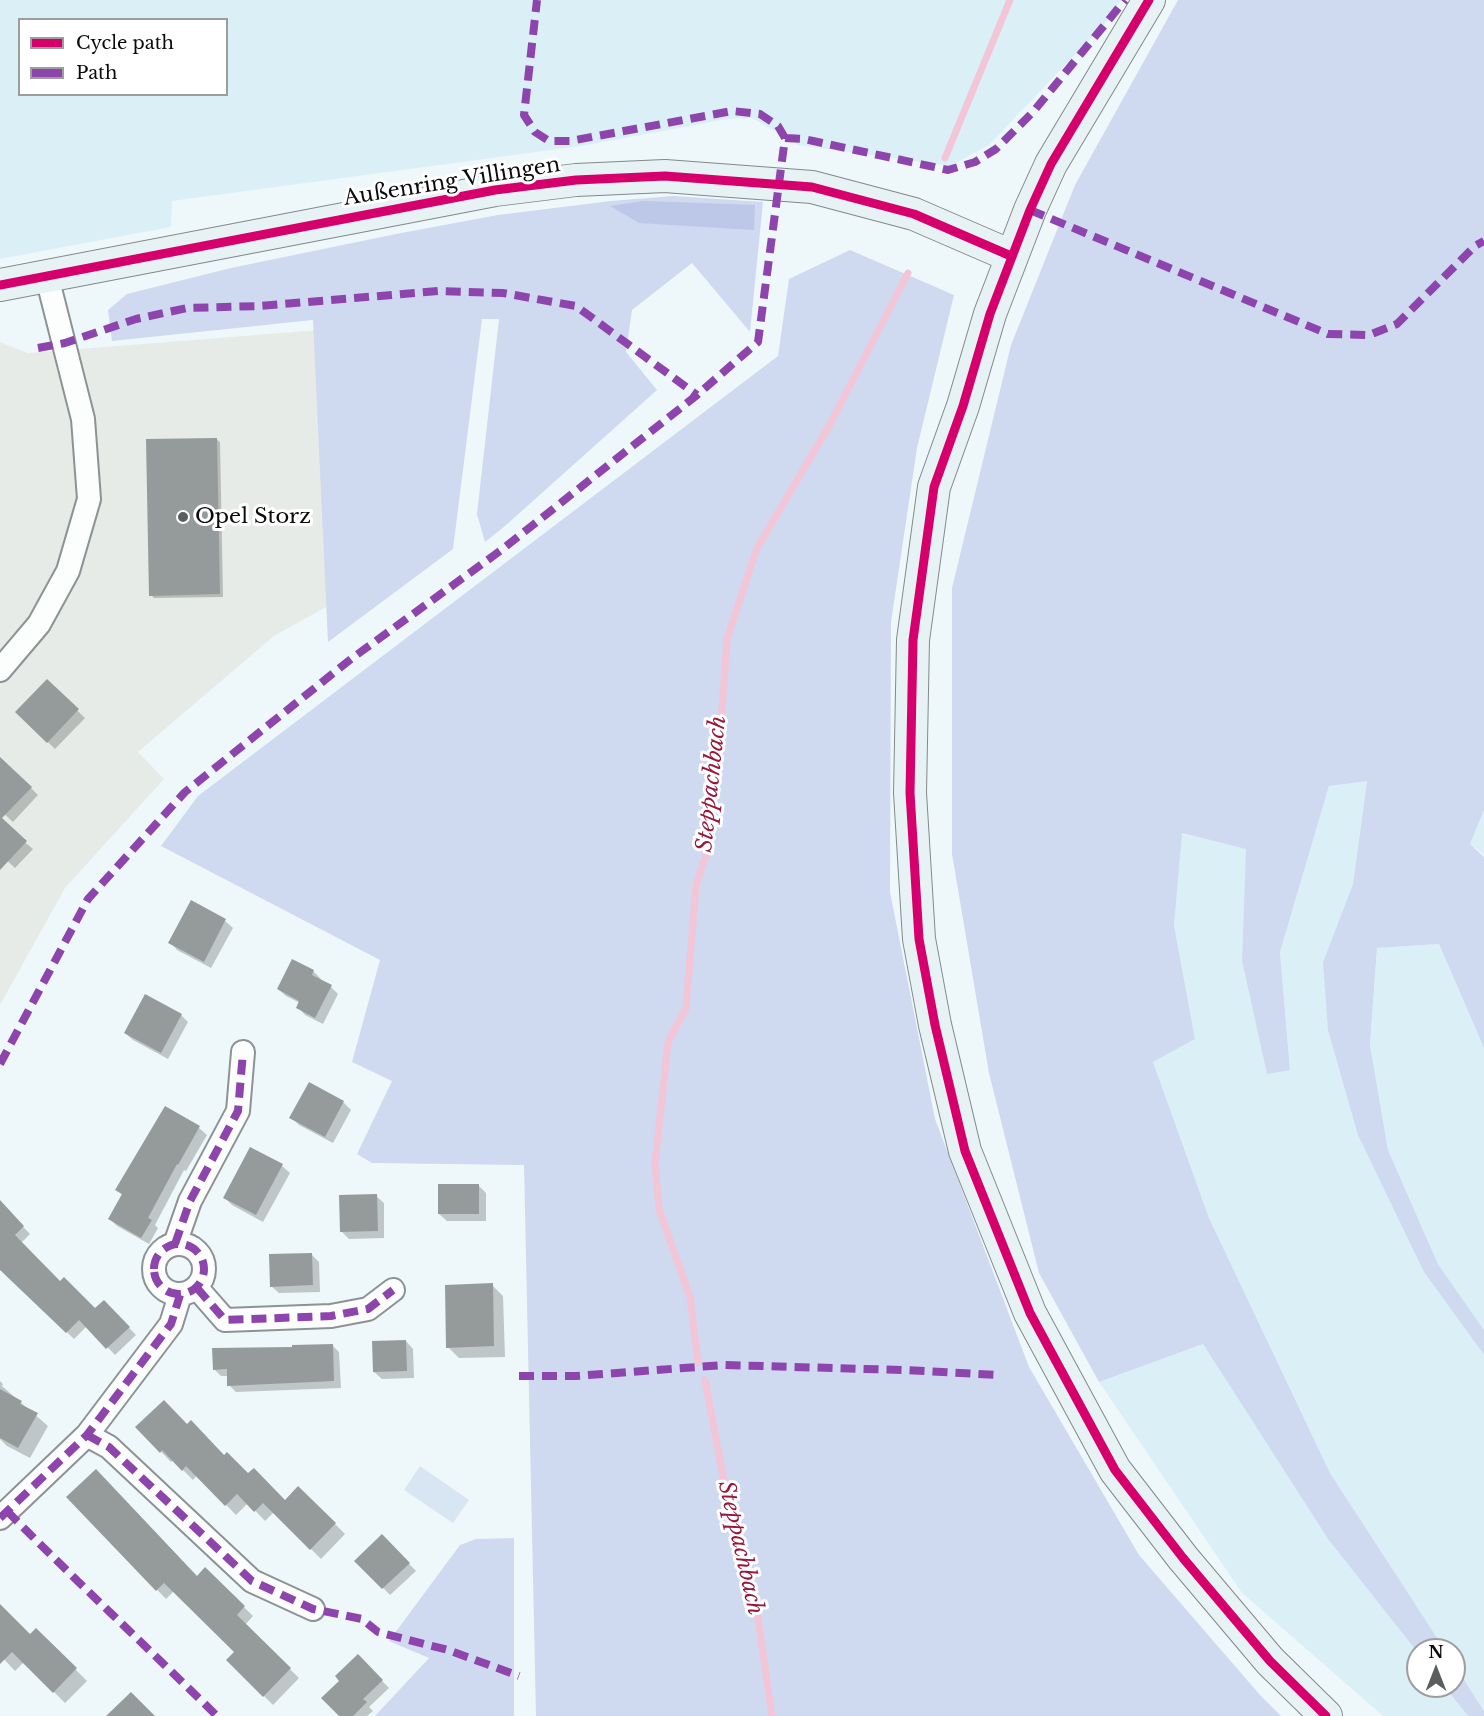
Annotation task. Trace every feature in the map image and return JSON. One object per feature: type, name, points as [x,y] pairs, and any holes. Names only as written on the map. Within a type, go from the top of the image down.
[{"type":"street","points":[[1149,0],[1051,164],[1011,256],[990,314],[963,406],[934,487],[912,640],[911,804],[919,939],[935,1025],[965,1150],[1030,1313],[1115,1470],[1183,1558],[1270,1661],[1326,1716]]},
{"type":"street","name":"Außenring Villingen","points":[[0,285],[495,190],[576,180],[665,176],[812,187],[915,214],[1011,256]]},
{"type":"street","points":[[0,670],[39,624],[68,571],[89,499],[83,418],[47,277]]},
{"type":"street","points":[[175,1244],[190,1202],[238,1111],[243,1052]]},
{"type":"street","points":[[0,1518],[87,1436],[171,1324],[189,1291],[204,1274],[202,1258],[191,1247],[175,1244],[160,1252],[153,1268],[158,1284],[172,1294],[189,1291],[225,1320],[331,1316],[368,1309],[393,1290]]},
{"type":"street","points":[[87,1436],[109,1447],[252,1581],[313,1609]]},
{"type":"shaded area","points":[[0,0],[1121,0],[1109,19],[989,145],[950,166],[798,145],[752,118],[728,119],[581,146],[172,201],[171,227],[0,259]]},
{"type":"shaded area","points":[[1178,0],[1484,0],[1484,810],[1470,844],[1484,857],[1484,1048],[1439,944],[1377,948],[1370,1045],[1388,1150],[1438,1264],[1484,1330],[1484,1355],[1424,1272],[1358,1135],[1328,1030],[1323,962],[1353,884],[1367,781],[1329,786],[1280,952],[1290,1070],[1267,1074],[1242,961],[1246,849],[1182,833],[1174,925],[1195,1039],[1153,1062],[1209,1218],[1330,1473],[1437,1638],[1406,1638],[1328,1539],[1203,1344],[1099,1382],[1039,1273],[989,1073],[952,854],[952,588],[1011,345],[1075,185]]},
{"type":"shaded area","points":[[673,196],[763,202],[750,332],[692,263],[632,310],[626,352],[657,390],[485,542],[477,514],[499,319],[482,319],[453,549],[328,642],[313,320],[112,341],[108,310],[127,294],[231,268],[498,215]]},
{"type":"shaded area","points":[[644,201],[755,205],[754,230],[639,223],[610,206]]},
{"type":"shaded area","points":[[850,250],[954,295],[917,448],[891,622],[890,892],[935,1119],[1029,1367],[1139,1555],[1260,1695],[1281,1716],[536,1716],[524,1165],[372,1163],[357,1154],[392,1081],[352,1062],[380,960],[161,846],[198,796],[778,356],[789,279]]},
{"type":"shaded area","points":[[459,319],[434,547],[274,636],[138,752],[164,779],[65,888],[0,1005],[0,342],[28,353]]},
{"type":"shaded area","points":[[1367,780],[1353,884],[1323,962],[1424,1272],[1484,1355],[1484,1711],[1466,1683],[1466,1638],[1437,1638],[1330,1473],[1209,1218],[1153,1062],[1195,1039],[1174,925],[1181,833],[1247,849],[1242,961],[1267,1073],[1290,1069],[1280,952],[1329,786]]},
{"type":"shaded area","points":[[1484,810],[1484,857],[1470,844]]},
{"type":"shaded area","points":[[1439,944],[1484,1048],[1484,1330],[1438,1264],[1388,1150],[1370,1045],[1377,948]]},
{"type":"shaded area","points":[[1203,1344],[1328,1539],[1406,1638],[1406,1698],[1454,1698],[1468,1716],[1383,1716],[1242,1593],[1099,1382]]},
{"type":"shaded area","points":[[420,1466],[469,1500],[453,1523],[404,1490]]},
{"type":"shaded area","points":[[514,1538],[514,1716],[375,1716],[429,1658],[389,1641],[460,1545],[476,1539]]},
{"type":"shaded area","points":[[1466,1683],[1484,1711],[1484,1716],[1468,1716],[1454,1698],[1466,1698]]},
{"type":"building","name":"Opel Storz","points":[[217,438],[220,594],[149,596],[146,439]]},
{"type":"building","points":[[47,679],[79,709],[47,743],[15,712]]},
{"type":"building","points":[[0,757],[32,787],[2,818],[27,841],[0,870]]},
{"type":"building","points":[[191,900],[226,919],[204,962],[168,943]]},
{"type":"building","points":[[292,959],[314,970],[312,975],[332,985],[315,1018],[296,1008],[299,1001],[277,989]]},
{"type":"building","points":[[145,994],[182,1014],[161,1053],[124,1033]]},
{"type":"building","points":[[309,1082],[344,1101],[325,1137],[289,1118]]},
{"type":"building","points":[[165,1106],[200,1126],[148,1218],[152,1220],[141,1238],[108,1219],[122,1194],[115,1190]]},
{"type":"building","points":[[250,1147],[283,1164],[256,1215],[223,1198]]},
{"type":"building","points":[[438,1184],[479,1184],[479,1214],[438,1214]]},
{"type":"building","points":[[377,1194],[378,1231],[340,1232],[339,1195]]},
{"type":"building","points":[[0,1200],[24,1226],[15,1235],[60,1281],[64,1277],[95,1308],[104,1300],[130,1327],[106,1349],[79,1320],[66,1333],[0,1270]]},
{"type":"building","points":[[312,1253],[313,1285],[270,1287],[269,1254]]},
{"type":"building","points":[[493,1283],[494,1346],[446,1348],[445,1285]]},
{"type":"building","points":[[406,1340],[407,1371],[373,1372],[372,1341]]},
{"type":"building","points":[[333,1344],[334,1381],[227,1386],[227,1369],[213,1370],[212,1348]]},
{"type":"building","points":[[0,1389],[22,1401],[20,1404],[38,1413],[18,1448],[0,1438]]},
{"type":"building","points":[[164,1400],[187,1424],[191,1420],[224,1455],[227,1452],[248,1473],[254,1468],[285,1500],[298,1486],[336,1523],[310,1550],[263,1503],[254,1512],[237,1494],[225,1506],[186,1466],[182,1471],[162,1450],[160,1453],[135,1427]]},
{"type":"building","points":[[96,1469],[197,1576],[205,1567],[245,1606],[237,1615],[291,1668],[263,1697],[226,1660],[234,1652],[164,1583],[156,1591],[66,1497]]},
{"type":"building","points":[[382,1534],[410,1563],[382,1589],[354,1561]]},
{"type":"building","points":[[0,1604],[30,1634],[36,1628],[77,1668],[53,1693],[12,1652],[0,1664]]},
{"type":"building","points":[[358,1654],[383,1680],[363,1699],[367,1702],[353,1716],[339,1716],[321,1698],[339,1681],[335,1676]]},
{"type":"building","points":[[131,1692],[155,1716],[106,1716]]},
{"type":"waterway","name":"Steppachbach","points":[[945,158],[1010,0]]},
{"type":"waterway","name":"Steppachbach","points":[[698,1363],[690,1297],[659,1209],[655,1163],[668,1042],[686,1008],[696,885],[708,849],[720,738],[727,639],[757,548],[829,426],[908,273]]},
{"type":"waterway","name":"Steppachbach","points":[[705,1380],[725,1487],[757,1612],[772,1716]]},
{"type":"marked path","points":[[0,1064],[88,899],[185,792],[351,659],[500,551],[697,395],[758,342],[785,138],[778,126],[760,114],[732,111],[570,141],[549,141],[535,132],[524,115],[537,0]]},
{"type":"marked path","points":[[785,138],[804,139],[948,170],[975,162],[996,149],[1033,112],[1125,0]]},
{"type":"marked path","points":[[1030,210],[1328,334],[1369,335],[1397,324],[1475,246],[1484,241]]},
{"type":"marked path","points":[[38,348],[65,343],[136,319],[187,308],[259,306],[439,291],[503,293],[576,306],[697,395]]},
{"type":"marked path","points":[[175,1244],[190,1201],[238,1111],[243,1052]]},
{"type":"marked path","points":[[174,1244],[184,1244],[197,1251],[204,1264],[204,1269],[204,1274],[197,1287],[184,1294],[174,1294],[165,1290],[158,1283],[154,1274],[154,1264],[158,1255],[165,1248],[174,1244]]},
{"type":"marked path","points":[[197,1288],[225,1320],[331,1316],[368,1309],[393,1290]]},
{"type":"marked path","points":[[0,1518],[87,1435],[171,1324],[180,1295]]},
{"type":"marked path","points":[[519,1376],[576,1376],[724,1365],[999,1375]]},
{"type":"marked path","points":[[87,1435],[109,1447],[252,1581],[313,1609],[362,1619],[378,1632],[448,1650],[519,1676]]},
{"type":"marked path","points":[[7,1511],[217,1716]]},
{"type":"cycle path","points":[[1149,0],[1051,164],[1030,210],[990,314],[963,406],[934,487],[913,640],[910,793],[919,939],[935,1025],[965,1151],[1030,1313],[1115,1470],[1183,1558],[1270,1661],[1326,1716]]},
{"type":"cycle path","points":[[0,285],[495,190],[576,180],[665,176],[812,187],[914,214],[1011,256]]},
{"type":"place","name":"Opel Storz","points":[[183,517]]}]
